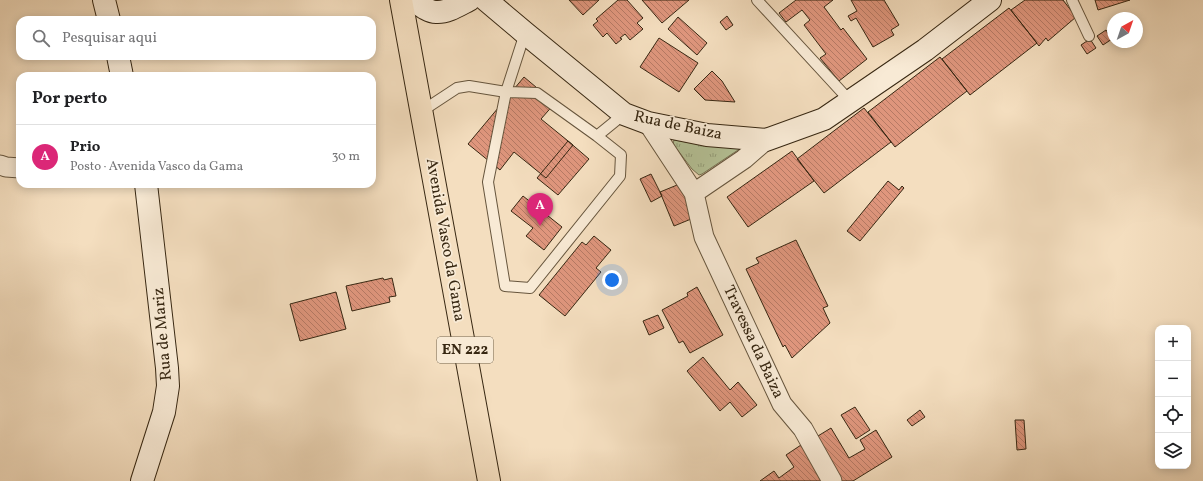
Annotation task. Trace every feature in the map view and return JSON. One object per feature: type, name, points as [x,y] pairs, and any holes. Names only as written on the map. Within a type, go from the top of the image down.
[{"type":"main road","name":"Avenida Vasco da Gama","points":[[402,0],[489,481]]},
{"type":"street","points":[[104,0],[108,16]]},
{"type":"street","points":[[413,0],[424,8],[435,12],[448,10],[469,0]]},
{"type":"street","name":"Rua de Baiza","points":[[486,0],[624,114],[648,123],[706,135],[766,140],[824,119],[925,50],[990,0]]},
{"type":"street","points":[[119,60],[121,72]]},
{"type":"street","name":"Travessa da Baiza","points":[[648,123],[694,193],[704,237],[782,404],[803,429],[832,481]]},
{"type":"street","points":[[694,193],[744,160],[766,140]]},
{"type":"street","points":[[0,165],[16,168]]},
{"type":"street","name":"Rua de Mariz","points":[[142,481],[164,412],[168,386],[146,188]]},
{"type":"lane","points":[[758,0],[850,101]]},
{"type":"lane","points":[[1072,0],[1089,36]]},
{"type":"lane","points":[[422,112],[457,88],[469,86],[506,92],[537,93],[621,155],[620,176],[530,288],[505,286],[488,182],[506,92],[525,33]]},
{"type":"lane","points":[[597,136],[624,114]]},
{"type":"green space","points":[[674,140],[705,145],[741,148],[699,175],[692,169],[673,144]]},
{"type":"building","points":[[569,0],[599,0],[583,15]]},
{"type":"building","points":[[618,0],[627,0],[643,18],[637,23],[643,29],[630,40],[625,34],[616,44],[607,33],[603,37],[593,25],[598,21],[596,19]]},
{"type":"building","points":[[642,0],[689,0],[662,23]]},
{"type":"building","points":[[796,0],[833,0],[824,7],[841,30],[843,28],[867,59],[839,81],[820,58],[826,54],[804,25],[810,20],[802,10],[786,22],[779,13]]},
{"type":"building","points":[[851,0],[884,0],[899,25],[891,30],[894,35],[873,47],[856,18],[851,21],[848,16],[857,11]]},
{"type":"building","points":[[1025,0],[1063,0],[1076,17],[1048,41],[1046,38],[1039,46],[1011,10]]},
{"type":"building","points":[[1095,0],[1130,0],[1098,10]]},
{"type":"building","points":[[1009,8],[1037,43],[970,95],[942,59]]},
{"type":"building","points":[[727,16],[733,25],[726,30],[720,22]]},
{"type":"building","points":[[678,17],[707,43],[697,55],[668,29]]},
{"type":"building","points":[[1106,30],[1107,42],[1103,45],[1097,36]]},
{"type":"building","points":[[659,38],[698,63],[679,92],[640,67]]},
{"type":"building","points":[[1090,39],[1096,48],[1087,54],[1081,45]]},
{"type":"building","points":[[940,57],[967,91],[895,147],[868,112]]},
{"type":"building","points":[[712,71],[722,81],[735,102],[705,100],[694,89]]},
{"type":"building","points":[[524,77],[555,103],[541,119],[573,145],[546,178],[514,152],[500,170],[468,144]]},
{"type":"building","points":[[864,108],[891,142],[824,193],[797,159]]},
{"type":"building","points":[[568,141],[589,159],[558,195],[537,178]]},
{"type":"building","points":[[792,151],[814,181],[748,227],[727,197]]},
{"type":"building","points":[[651,174],[662,196],[651,202],[640,179]]},
{"type":"building","points":[[888,181],[899,190],[902,186],[904,188],[860,241],[847,231]]},
{"type":"building","points":[[682,183],[696,217],[674,226],[660,192]]},
{"type":"building","points":[[523,196],[562,227],[544,250],[526,236],[533,228],[511,211]]},
{"type":"building","points":[[594,236],[611,250],[596,268],[601,272],[565,316],[539,295],[582,242],[586,245]]},
{"type":"building","points":[[796,240],[828,306],[823,308],[830,323],[792,358],[785,345],[783,347],[746,269],[759,263],[756,258]]},
{"type":"building","points":[[383,278],[384,280],[392,278],[396,296],[389,297],[390,302],[352,311],[346,286]]},
{"type":"building","points":[[697,287],[723,335],[690,353],[683,341],[679,343],[662,310],[688,296],[687,293]]},
{"type":"building","points":[[336,292],[346,329],[300,341],[290,304]]},
{"type":"building","points":[[658,315],[664,328],[649,335],[643,321]]},
{"type":"building","points":[[703,357],[730,390],[738,382],[757,405],[742,417],[730,402],[720,411],[687,371]]},
{"type":"building","points":[[855,407],[870,430],[856,439],[841,415]]},
{"type":"building","points":[[920,410],[925,417],[912,426],[907,420]]},
{"type":"building","points":[[1015,420],[1024,420],[1026,449],[1017,450]]},
{"type":"building","points":[[831,428],[849,458],[865,449],[860,440],[876,430],[892,457],[853,481],[838,481],[813,439]]},
{"type":"building","points":[[801,445],[827,481],[760,481],[774,471],[779,478],[794,467],[786,455]]},
{"type":"place","name":"Prio","points":[[540,226]]}]
